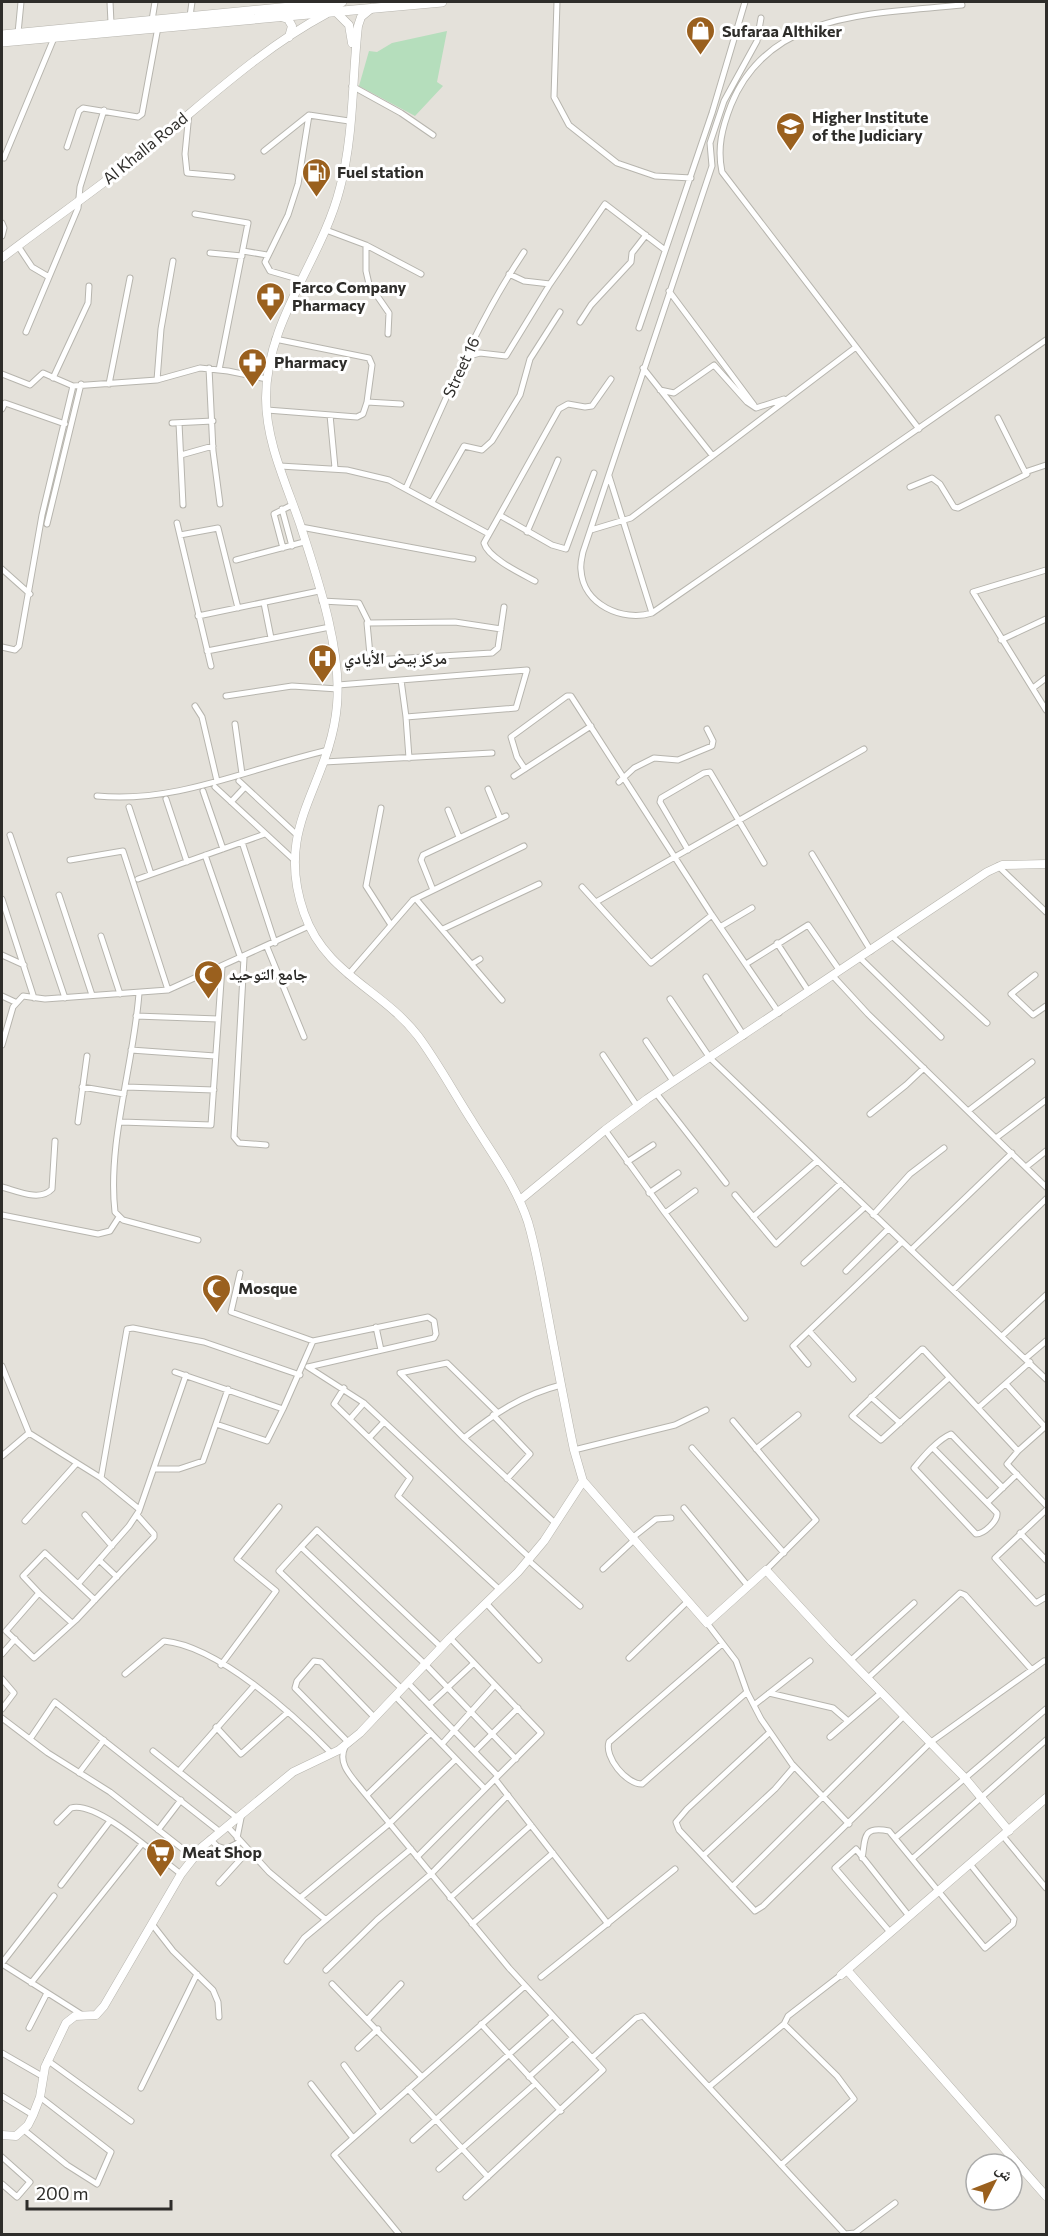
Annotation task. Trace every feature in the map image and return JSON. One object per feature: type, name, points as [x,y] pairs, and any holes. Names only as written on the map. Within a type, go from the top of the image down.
[{"type":"highway","points":[[2,42],[54,37],[190,16],[342,2]]},
{"type":"highway","points":[[2,35],[111,23],[155,23],[278,16],[442,2]]},
{"type":"street","points":[[18,33],[21,2]]},
{"type":"street","points":[[110,2],[111,23]]},
{"type":"street","points":[[67,147],[80,109],[88,107],[138,117],[142,114],[155,23],[155,2]]},
{"type":"street","points":[[190,16],[192,2]]},
{"type":"street","points":[[557,2],[555,97],[569,125],[617,163],[655,176],[691,177]]},
{"type":"street","points":[[639,328],[691,177],[745,2]]},
{"type":"street","points":[[919,429],[722,172],[718,153],[726,118],[737,90],[754,67],[774,48],[801,31],[836,19],[962,5]]},
{"type":"street","points":[[372,8],[359,22],[353,60],[349,121],[341,186],[326,230],[275,339],[267,379],[267,410],[275,456],[301,527],[330,627],[338,687],[328,750],[297,835],[293,859],[300,902],[309,926],[321,946],[348,975],[398,1014],[419,1038],[520,1200],[534,1246],[574,1449],[583,1481],[707,1623],[738,1666],[747,1692],[769,1732],[793,1765],[849,1824]]},
{"type":"street","points":[[332,11],[344,18],[350,29],[353,60]]},
{"type":"street","name":"Al Khalla Road","points":[[2,258],[133,160],[189,113],[288,38],[332,11]]},
{"type":"street","points":[[278,16],[291,22],[292,30],[288,38]]},
{"type":"street","points":[[761,18],[757,41],[724,100],[710,143],[712,166],[591,530],[581,570],[584,583],[593,598],[604,608],[624,616],[640,617],[652,613],[1047,340]]},
{"type":"street","points":[[4,158],[54,37]]},
{"type":"street","points":[[352,86],[382,101],[433,135]]},
{"type":"street","points":[[26,332],[80,199],[80,188],[104,110]]},
{"type":"street","points":[[189,113],[184,154],[187,173],[232,177]]},
{"type":"street","points":[[264,151],[309,115],[349,121]]},
{"type":"street","points":[[301,280],[270,271],[265,266],[267,255],[288,215],[298,184],[309,115]]},
{"type":"street","points":[[465,358],[476,353],[506,356],[551,282],[605,204],[665,250]]},
{"type":"street","points":[[195,214],[247,222],[243,254],[219,370]]},
{"type":"street","points":[[2,223],[4,228],[2,237]]},
{"type":"street","points":[[326,230],[366,245],[421,274]]},
{"type":"street","points":[[580,322],[591,305],[631,262],[632,253],[646,235]]},
{"type":"street","points":[[366,245],[366,276],[372,291],[389,313],[388,334]]},
{"type":"street","points":[[18,246],[32,267],[49,277]]},
{"type":"street","name":"Street 16","points":[[405,488],[465,358],[509,274],[524,252]]},
{"type":"street","points":[[210,253],[267,255]]},
{"type":"street","points":[[157,380],[161,329],[173,261]]},
{"type":"street","points":[[509,274],[524,281],[548,284],[551,282]]},
{"type":"street","points":[[110,384],[130,278]]},
{"type":"street","points":[[53,378],[88,303],[89,286]]},
{"type":"street","points":[[669,291],[756,408]]},
{"type":"street","points":[[432,502],[464,446],[482,450],[488,447],[520,395],[530,359],[560,312]]},
{"type":"street","points":[[267,410],[361,416],[367,402],[372,363],[369,358],[275,339]]},
{"type":"street","points":[[591,530],[624,521],[856,347]]},
{"type":"street","points":[[660,390],[674,393],[714,364],[747,402],[756,408]]},
{"type":"street","points":[[209,368],[213,446],[220,504]]},
{"type":"street","points":[[2,374],[30,385],[36,381],[40,372],[73,386],[157,380],[209,368],[267,379]]},
{"type":"street","points":[[643,368],[712,454]]},
{"type":"street","points":[[535,581],[510,567],[487,550],[484,543],[559,409],[568,404],[592,406],[611,380]]},
{"type":"street","points":[[2,647],[18,648],[30,594],[42,514],[81,384]]},
{"type":"street","points":[[46,524],[73,386]]},
{"type":"street","points":[[756,408],[789,397]]},
{"type":"street","points":[[367,402],[401,404]]},
{"type":"street","points":[[2,409],[5,403],[67,425]]},
{"type":"street","points":[[330,415],[335,468]]},
{"type":"street","points":[[998,418],[1023,469],[1028,474]]},
{"type":"street","points":[[172,423],[213,421]]},
{"type":"street","points":[[180,423],[183,505]]},
{"type":"street","points":[[181,455],[213,446]]},
{"type":"street","points":[[527,532],[558,460]]},
{"type":"street","points":[[910,487],[932,478],[937,480],[954,507],[958,508],[1047,465]]},
{"type":"street","points":[[280,466],[335,468],[368,474],[405,488],[489,534]]},
{"type":"street","points":[[501,516],[527,532],[566,549],[594,472]]},
{"type":"street","points":[[609,474],[652,613]]},
{"type":"street","points":[[283,548],[274,514],[292,505]]},
{"type":"street","points":[[282,509],[292,546]]},
{"type":"street","points":[[177,523],[211,666]]},
{"type":"street","points":[[301,527],[473,559]]},
{"type":"street","points":[[180,535],[218,528],[238,608]]},
{"type":"street","points":[[236,560],[304,542]]},
{"type":"street","points":[[2,569],[30,594]]},
{"type":"street","points":[[1047,570],[973,592],[1047,710]]},
{"type":"street","points":[[198,616],[319,591]]},
{"type":"street","points":[[322,601],[359,603],[367,622],[370,655],[374,660],[385,661],[492,653],[498,648],[504,607]]},
{"type":"street","points":[[264,603],[270,638]]},
{"type":"street","points":[[1001,640],[1047,619]]},
{"type":"street","points":[[367,622],[455,622],[501,629]]},
{"type":"street","points":[[207,651],[330,627]]},
{"type":"street","points":[[226,696],[292,686],[338,687],[527,670],[516,708],[406,717]]},
{"type":"street","points":[[1033,688],[1047,678]]},
{"type":"street","points":[[401,680],[409,758]]},
{"type":"street","points":[[525,769],[517,758],[511,737],[567,696],[574,697],[712,915],[779,1013]]},
{"type":"street","points":[[195,706],[202,717],[216,784],[231,802],[293,859]]},
{"type":"street","points":[[235,724],[240,777],[246,787],[297,835]]},
{"type":"street","points":[[514,776],[591,726]]},
{"type":"street","points":[[619,782],[654,758],[678,760],[712,746],[713,741],[707,729]]},
{"type":"street","points":[[596,902],[864,749]]},
{"type":"street","points":[[97,796],[132,799],[216,784],[328,750]]},
{"type":"street","points":[[324,762],[492,753]]},
{"type":"street","points":[[688,850],[660,802],[664,795],[710,772],[764,863]]},
{"type":"street","points":[[231,802],[246,787]]},
{"type":"street","points":[[433,890],[422,857],[503,817],[488,789]]},
{"type":"street","points":[[203,791],[223,849]]},
{"type":"street","points":[[166,799],[187,862]]},
{"type":"street","points":[[129,807],[151,874]]},
{"type":"street","points":[[381,808],[366,886],[391,925]]},
{"type":"street","points":[[448,810],[459,837]]},
{"type":"street","points":[[138,879],[266,834]]},
{"type":"street","points":[[10,835],[65,998]]},
{"type":"street","points":[[243,842],[275,943]]},
{"type":"street","points":[[348,975],[416,898],[524,846]]},
{"type":"street","points":[[70,860],[123,851],[168,990]]},
{"type":"street","points":[[812,854],[871,951]]},
{"type":"street","points":[[205,855],[242,958],[234,1137],[239,1143],[266,1145]]},
{"type":"street","points":[[520,1200],[637,1106],[998,866],[1047,864]]},
{"type":"street","points":[[998,866],[1047,912]]},
{"type":"street","points":[[443,929],[538,884]]},
{"type":"street","points":[[582,888],[652,963],[712,915]]},
{"type":"street","points":[[59,895],[92,995]]},
{"type":"street","points":[[416,898],[502,1000]]},
{"type":"street","points":[[2,899],[34,998]]},
{"type":"street","points":[[720,927],[752,908]]},
{"type":"street","points":[[2,918],[8,921]]},
{"type":"street","points":[[746,964],[809,925],[852,998],[1047,1187]]},
{"type":"street","points":[[2,1045],[15,1002],[23,996],[65,998],[168,990],[309,926]]},
{"type":"street","points":[[101,936],[120,993]]},
{"type":"street","points":[[893,936],[987,1023]]},
{"type":"street","points":[[777,943],[809,992]]},
{"type":"street","points":[[267,947],[304,1037]]},
{"type":"street","points":[[2,955],[24,965]]},
{"type":"street","points":[[860,958],[941,1037]]},
{"type":"street","points":[[472,964],[480,959]]},
{"type":"street","points":[[121,1122],[209,1126],[212,1124],[222,967]]},
{"type":"street","points":[[1035,975],[1011,994],[1033,1014],[1047,1006]]},
{"type":"street","points":[[706,977],[744,1036]]},
{"type":"street","points":[[139,993],[124,1094],[115,1188],[115,1212],[119,1217],[198,1240]]},
{"type":"street","points":[[2,996],[15,1002]]},
{"type":"street","points":[[670,999],[710,1058],[1047,1379]]},
{"type":"street","points":[[136,1016],[218,1019]]},
{"type":"street","points":[[646,1041],[674,1081]]},
{"type":"street","points":[[131,1050],[215,1056]]},
{"type":"street","points":[[603,1055],[637,1106]]},
{"type":"street","points":[[78,1122],[87,1056]]},
{"type":"street","points":[[968,1111],[1032,1062]]},
{"type":"street","points":[[870,1114],[924,1068]]},
{"type":"street","points":[[82,1087],[124,1094]]},
{"type":"street","points":[[126,1087],[214,1090]]},
{"type":"street","points":[[657,1093],[726,1183]]},
{"type":"street","points":[[996,1138],[1047,1100]]},
{"type":"street","points":[[605,1130],[665,1214],[745,1318]]},
{"type":"street","points":[[2,1187],[40,1196],[47,1194],[52,1189],[55,1141]]},
{"type":"street","points":[[627,1162],[653,1146]]},
{"type":"street","points":[[873,1215],[910,1174],[944,1148]]},
{"type":"street","points":[[1026,1167],[1047,1151]]},
{"type":"street","points":[[911,1250],[1012,1153]]},
{"type":"street","points":[[753,1217],[818,1161]]},
{"type":"street","points":[[650,1193],[678,1173]]},
{"type":"street","points":[[735,1195],[774,1243],[778,1244],[841,1184]]},
{"type":"street","points":[[665,1214],[695,1191]]},
{"type":"street","points":[[953,1290],[1047,1199]]},
{"type":"street","points":[[804,1263],[865,1207]]},
{"type":"street","points":[[2,1215],[103,1234],[110,1231],[119,1217]]},
{"type":"street","points":[[846,1271],[888,1229]]},
{"type":"street","points":[[808,1364],[793,1346],[902,1242]]},
{"type":"street","points":[[240,1273],[231,1312],[313,1341],[429,1317],[435,1328],[435,1338],[306,1365]]},
{"type":"street","points":[[1002,1336],[1047,1295]]},
{"type":"street","points":[[376,1327],[381,1350]]},
{"type":"street","points":[[101,1478],[127,1329],[187,1337],[300,1375]]},
{"type":"street","points":[[809,1331],[853,1379]]},
{"type":"street","points":[[216,1424],[267,1441],[306,1365],[313,1341]]},
{"type":"street","points":[[978,1408],[1006,1384],[1047,1341]]},
{"type":"street","points":[[949,1378],[881,1440],[853,1417],[852,1414],[922,1349],[1018,1451]]},
{"type":"street","points":[[507,1479],[530,1454],[447,1363],[400,1371],[401,1375],[464,1438],[507,1479],[555,1523]]},
{"type":"street","points":[[306,1365],[364,1403],[580,1606]]},
{"type":"street","points":[[2,1366],[29,1433],[101,1478],[138,1512],[155,1535],[95,1600],[36,1658],[7,1632],[7,1628],[39,1593]]},
{"type":"street","points":[[175,1372],[283,1409]]},
{"type":"street","points":[[78,1584],[138,1512],[155,1469],[186,1375]]},
{"type":"street","points":[[1006,1384],[1046,1427],[1007,1463],[1047,1505]]},
{"type":"street","points":[[464,1438],[495,1413],[532,1393],[561,1385]]},
{"type":"street","points":[[344,1388],[333,1403],[410,1478],[398,1496],[500,1590]]},
{"type":"street","points":[[155,1469],[179,1469],[201,1463],[228,1389]]},
{"type":"street","points":[[871,1397],[900,1423]]},
{"type":"street","points":[[350,1419],[364,1403]]},
{"type":"street","points":[[574,1449],[675,1425],[706,1410]]},
{"type":"street","points":[[756,1449],[798,1415]]},
{"type":"street","points":[[707,1623],[784,1553],[816,1520],[733,1421]]},
{"type":"street","points":[[369,1438],[384,1422]]},
{"type":"street","points":[[2,1456],[29,1433]]},
{"type":"street","points":[[933,1448],[988,1502],[998,1517],[982,1533],[978,1534],[914,1471],[915,1466],[933,1448],[947,1435],[953,1435],[1003,1488]]},
{"type":"street","points":[[692,1448],[784,1553]]},
{"type":"street","points":[[26,1521],[77,1463]]},
{"type":"street","points":[[988,1502],[1017,1474]]},
{"type":"street","points":[[2,2135],[12,2136],[24,2130],[40,2097],[42,2076],[47,2060],[68,2019],[75,2016],[96,2015],[104,2006],[193,1857],[226,1825],[293,1772],[348,1744],[375,1718],[441,1647],[529,1559],[583,1481]]},
{"type":"street","points":[[221,1665],[276,1591],[237,1558],[279,1508]]},
{"type":"street","points":[[684,1508],[748,1586]]},
{"type":"street","points":[[1047,1510],[996,1556],[995,1560],[1036,1603],[1047,1597]]},
{"type":"street","points":[[85,1515],[112,1546]]},
{"type":"street","points":[[603,1569],[656,1518],[671,1518]]},
{"type":"street","points":[[402,1689],[279,1571],[301,1547],[317,1530],[441,1647]]},
{"type":"street","points":[[1020,1533],[1047,1560]]},
{"type":"street","points":[[301,1547],[425,1664],[516,1759]]},
{"type":"street","points":[[72,1623],[23,1577],[44,1553],[95,1600]]},
{"type":"street","points":[[99,1560],[117,1577]]},
{"type":"street","points":[[766,1570],[850,1661],[964,1777],[1047,1888]]},
{"type":"street","points":[[868,1678],[960,1593],[965,1595],[1032,1671]]},
{"type":"street","points":[[629,1658],[688,1601]]},
{"type":"street","points":[[486,1603],[540,1660]]},
{"type":"street","points":[[850,1661],[914,1604]]},
{"type":"street","points":[[417,1857],[541,1733],[450,1638]]},
{"type":"street","points":[[2,1654],[15,1639]]},
{"type":"street","points":[[125,1674],[164,1641],[198,1652],[254,1686],[288,1712],[332,1753]]},
{"type":"street","points":[[722,1644],[609,1742],[609,1755],[630,1781],[642,1784],[747,1692]]},
{"type":"street","points":[[348,1744],[295,1688],[297,1681],[314,1661],[321,1662],[375,1718]]},
{"type":"street","points":[[754,1705],[810,1661]]},
{"type":"street","points":[[769,1732],[677,1819],[679,1830],[753,1910],[757,1911],[931,1742],[1044,1661]]},
{"type":"street","points":[[430,1704],[474,1663]]},
{"type":"street","points":[[2,1678],[14,1693],[2,1709]]},
{"type":"street","points":[[408,1683],[476,1750],[608,1924]]},
{"type":"street","points":[[442,1744],[495,1685]]},
{"type":"street","points":[[180,1771],[254,1686]]},
{"type":"street","points":[[830,1737],[882,1692]]},
{"type":"street","points":[[769,1693],[833,1708],[848,1721]]},
{"type":"street","points":[[396,1697],[485,1789]]},
{"type":"street","points":[[30,1739],[55,1702],[219,1831]]},
{"type":"street","points":[[476,1750],[518,1708]]},
{"type":"street","points":[[895,1838],[964,1777],[1047,1709]]},
{"type":"street","points":[[216,1727],[242,1754],[288,1712]]},
{"type":"street","points":[[732,1887],[905,1715]]},
{"type":"street","points":[[2,1718],[79,1773],[110,1792],[193,1857]]},
{"type":"street","points":[[367,1795],[431,1733]]},
{"type":"street","points":[[79,1773],[104,1740]]},
{"type":"street","points":[[912,1858],[980,1796],[1047,1740]]},
{"type":"street","points":[[348,1744],[342,1755],[344,1765],[367,1795],[525,1986],[603,2068],[602,2072],[561,2111],[466,2197]]},
{"type":"street","points":[[153,1751],[239,1815]]},
{"type":"street","points":[[300,1898],[390,1823],[456,1759]]},
{"type":"street","points":[[704,1855],[789,1775],[793,1765]]},
{"type":"street","points":[[326,1970],[377,1920],[431,1874],[508,1795]]},
{"type":"street","points":[[710,2086],[784,2024],[788,2016],[844,1972],[1047,1798]]},
{"type":"street","points":[[158,1830],[181,1800]]},
{"type":"street","points":[[57,1822],[77,1806],[85,1808],[110,1821],[181,1874]]},
{"type":"street","points":[[239,1815],[239,1840]]},
{"type":"street","points":[[61,1885],[110,1821]]},
{"type":"street","points":[[226,1825],[248,1851],[326,1920]]},
{"type":"street","points":[[450,1898],[531,1825]]},
{"type":"street","points":[[862,1858],[861,1844],[868,1834],[883,1830],[895,1838],[939,1890],[972,1936],[985,1948],[1013,1924],[1014,1919],[970,1864]]},
{"type":"street","points":[[210,1839],[217,1846],[226,1849],[239,1840]]},
{"type":"street","points":[[31,1983],[142,1844]]},
{"type":"street","points":[[890,1932],[835,1868],[856,1849],[909,1916]]},
{"type":"street","points":[[287,1961],[304,1938],[411,1850]]},
{"type":"street","points":[[219,1883],[248,1851]]},
{"type":"street","points":[[472,1924],[553,1853]]},
{"type":"street","points":[[541,1977],[675,1869]]},
{"type":"street","points":[[54,1896],[2,1963],[84,2016]]},
{"type":"street","points":[[152,1924],[173,1951],[215,1993],[219,2017]]},
{"type":"street","points":[[844,1972],[1047,2196]]},
{"type":"street","points":[[141,2088],[197,1974]]},
{"type":"street","points":[[332,1984],[422,2077]]},
{"type":"street","points":[[368,2019],[401,1984]]},
{"type":"street","points":[[399,2235],[334,2155],[525,1986]]},
{"type":"street","points":[[29,2028],[47,1992]]},
{"type":"street","points":[[413,2140],[510,2056],[552,2016]]},
{"type":"street","points":[[592,2057],[636,2018],[643,2016],[845,2234],[855,2233],[895,2203]]},
{"type":"street","points":[[481,2024],[561,2111]]},
{"type":"street","points":[[780,2165],[854,2099],[837,2076],[784,2024]]},
{"type":"street","points":[[358,2048],[378,2029]]},
{"type":"street","points":[[529,2077],[572,2038]]},
{"type":"street","points":[[2,2053],[42,2076]]},
{"type":"street","points":[[47,2060],[131,2121]]},
{"type":"street","points":[[344,2065],[380,2114]]},
{"type":"street","points":[[311,2084],[353,2138]]},
{"type":"street","points":[[439,2169],[535,2084]]},
{"type":"street","points":[[408,2089],[461,2150],[488,2177]]},
{"type":"street","points":[[2,2096],[33,2115]]},
{"type":"street","points":[[24,2130],[67,2165],[97,2184],[111,2152],[40,2097]]},
{"type":"street","points":[[2,2157],[30,2182],[17,2197],[2,2184]]},
{"type":"green space","points":[[447,31],[437,82],[443,86],[415,116],[359,86],[369,51],[377,52],[392,43]]},
{"type":"place","name":"Sufaraa Althiker","points":[[701,56]]},
{"type":"place","name":"Higher Institute of the Judiciary","points":[[791,152]]},
{"type":"place","name":"Fuel station","points":[[316,198]]},
{"type":"place","name":"Farco Company Pharmacy","points":[[271,322]]},
{"type":"place","name":"Pharmacy","points":[[253,388]]},
{"type":"place","name":"مركز بيض الأيادي","points":[[323,684]]},
{"type":"place","name":"جامع التوحيد","points":[[208,1000]]},
{"type":"place","name":"Mosque","points":[[217,1314]]},
{"type":"place","name":"Meat Shop","points":[[161,1878]]}]
